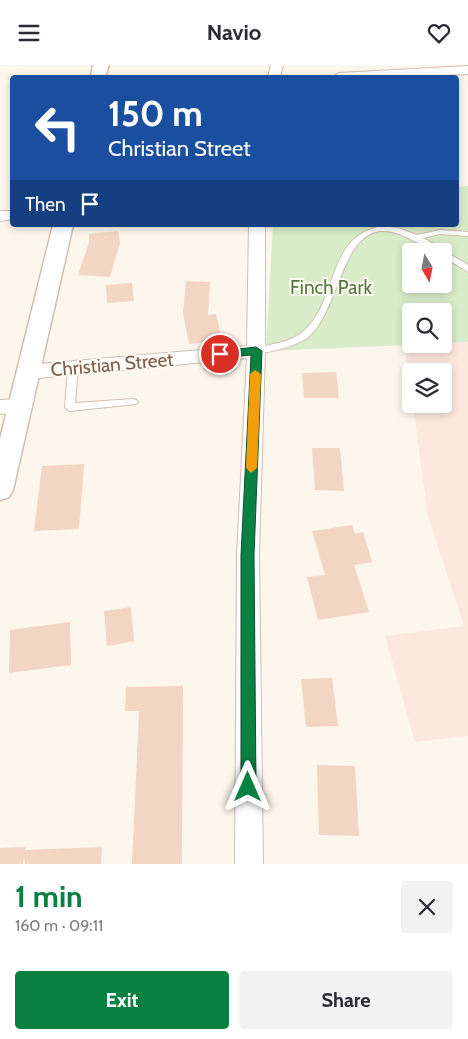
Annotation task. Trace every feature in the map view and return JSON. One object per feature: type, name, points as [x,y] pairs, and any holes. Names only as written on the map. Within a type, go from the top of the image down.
[{"type":"street","points":[[376,75],[468,70]]},
{"type":"street","points":[[0,490],[10,407],[28,372],[63,227]]},
{"type":"street","points":[[248,864],[248,555],[256,351],[258,227]]},
{"type":"street","name":"Christian Street","points":[[28,372],[256,351]]},
{"type":"lane","points":[[256,351],[293,342],[309,331],[322,313],[349,251],[364,234],[387,229],[403,231],[427,243]]},
{"type":"lane","points":[[418,237],[440,232],[468,234]]},
{"type":"lane","points":[[452,259],[468,269]]},
{"type":"lane","points":[[73,368],[70,407],[133,402]]},
{"type":"shaded area","points":[[468,342],[468,736],[415,742],[385,636],[464,626],[428,517],[414,413],[452,413],[452,363],[407,363],[405,353],[452,353],[452,343]]},
{"type":"green space","name":"Finch Park","points":[[468,186],[468,342],[452,343],[452,303],[402,303],[402,345],[266,351],[273,227],[459,227],[459,187]]},
{"type":"building","points":[[118,231],[120,243],[110,277],[78,275],[89,243],[89,234]]},
{"type":"building","points":[[186,281],[210,282],[208,315],[216,314],[222,340],[189,344],[183,313]]},
{"type":"building","points":[[132,283],[134,301],[107,303],[106,285]]},
{"type":"building","points":[[336,372],[339,398],[304,398],[302,373]]},
{"type":"building","points":[[312,448],[340,448],[344,491],[315,490]]},
{"type":"building","points":[[84,464],[79,529],[34,531],[42,466]]},
{"type":"building","points":[[352,525],[355,534],[363,532],[372,562],[354,565],[369,612],[318,620],[307,577],[325,575],[312,531]]},
{"type":"building","points":[[131,607],[134,641],[107,646],[104,611]]},
{"type":"building","points":[[70,622],[71,665],[9,673],[10,630]]},
{"type":"building","points":[[332,678],[338,726],[306,727],[301,679]]},
{"type":"building","points":[[183,686],[182,864],[132,864],[139,711],[125,711],[126,687]]},
{"type":"building","points":[[317,765],[355,766],[359,836],[319,835]]},
{"type":"building","points":[[26,847],[25,850],[102,847],[101,864],[25,864],[24,857],[23,864],[0,864],[0,848]]},
{"type":"slow traffic","points":[[251,468],[255,374]]},
{"type":"route","points":[[220,354],[256,351],[248,555],[248,787]]}]
